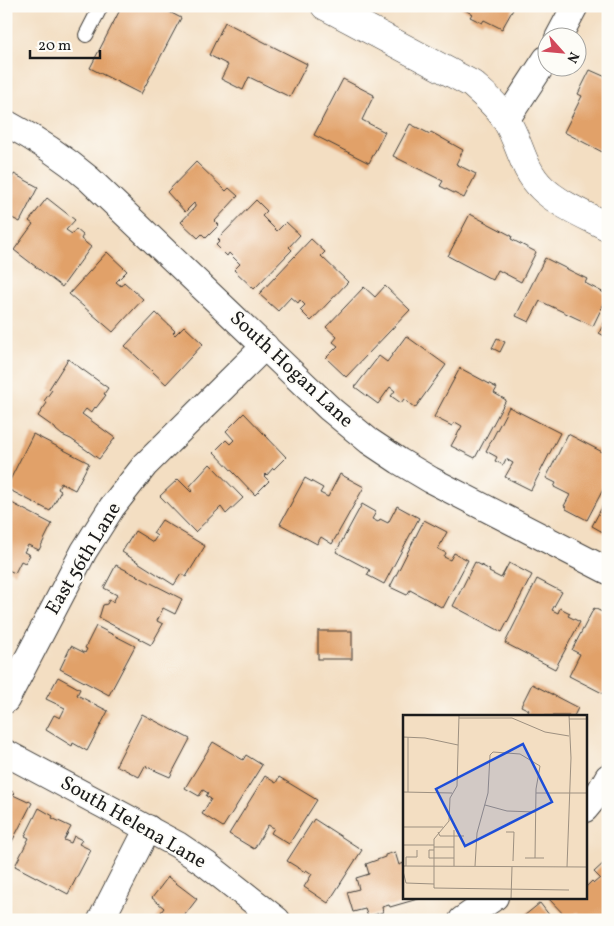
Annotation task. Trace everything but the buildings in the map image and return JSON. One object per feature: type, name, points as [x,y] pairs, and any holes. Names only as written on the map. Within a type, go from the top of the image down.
[{"type":"street","points":[[325,6],[472,84],[490,99],[506,120],[528,170],[542,189],[558,200],[608,227]]},
{"type":"street","points":[[563,28],[575,6]]},
{"type":"street","points":[[506,120],[536,74]]},
{"type":"street","name":"South Hogan Lane","points":[[6,123],[40,140],[89,179],[343,420],[369,441],[440,485],[608,571]]},
{"type":"street","name":"East 56th Lane","points":[[6,700],[84,551],[112,507],[144,465],[265,346]]},
{"type":"street","name":"South Helena Lane","points":[[6,753],[178,845],[206,864],[277,920]]},
{"type":"street","points":[[586,808],[600,791],[608,777]]},
{"type":"street","points":[[101,920],[148,828]]},
{"type":"street","points":[[462,920],[494,898]]},
{"type":"lane","points":[[86,35],[101,6]]}]
